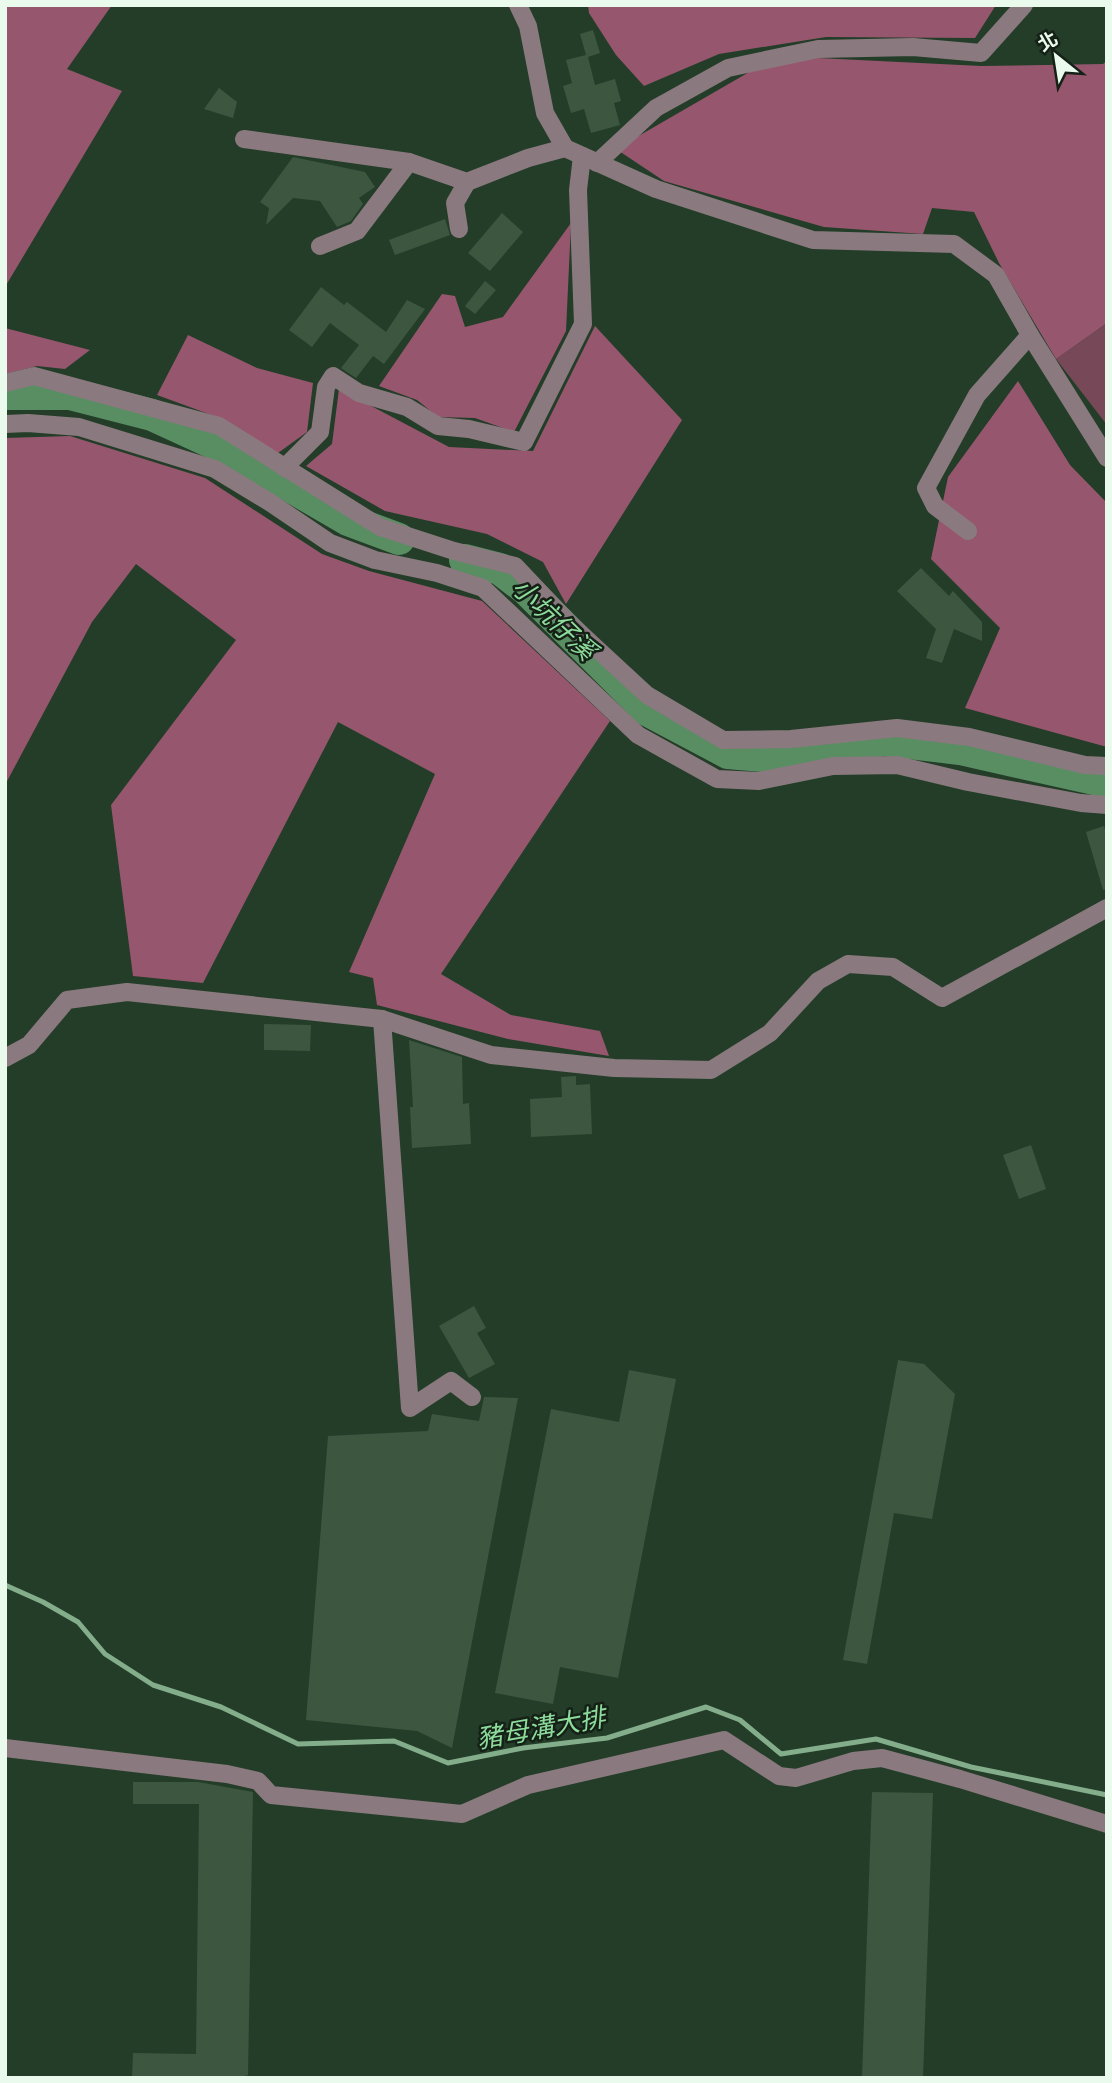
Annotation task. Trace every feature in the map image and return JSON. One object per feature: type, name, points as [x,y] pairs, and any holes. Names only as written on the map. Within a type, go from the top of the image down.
[{"type":"street","points":[[518,5],[528,26],[545,113],[565,148],[656,189],[813,240],[954,244],[996,275],[1107,458]]},
{"type":"street","points":[[284,468],[320,432],[326,387],[333,376],[359,393],[407,407],[439,426],[469,429],[524,443],[583,324],[578,190],[590,160],[656,108],[729,68],[818,49],[913,47],[981,53],[1024,5]]},
{"type":"street","points":[[244,139],[409,162],[467,181],[528,158],[565,148]]},
{"type":"street","points":[[320,246],[357,231],[409,162]]},
{"type":"street","points":[[459,229],[455,203],[467,181]]},
{"type":"street","points":[[968,531],[935,506],[926,488],[977,395],[1030,335]]},
{"type":"street","points":[[5,383],[34,376],[219,426],[380,527],[454,551],[515,566],[568,622],[647,695],[723,740],[792,738],[897,729],[969,737],[1086,765],[1107,766]]},
{"type":"street","points":[[5,424],[79,427],[215,469],[330,543],[374,560],[437,573],[482,588],[638,735],[717,779],[759,781],[833,766],[897,765],[968,782],[1081,803],[1107,805]]},
{"type":"street","points":[[5,1058],[29,1045],[67,1000],[127,992],[382,1019],[491,1055],[614,1068],[711,1070],[770,1033],[818,981],[848,964],[892,967],[942,998],[1107,908]]},
{"type":"street","points":[[382,1019],[410,1408],[451,1381],[472,1397]]},
{"type":"street","points":[[5,1748],[227,1774],[258,1781],[271,1795],[462,1814],[527,1785],[724,1740],[779,1776],[796,1778],[853,1761],[882,1758],[1107,1824]]},
{"type":"shaded area","points":[[5,5],[112,5],[67,69],[122,91],[5,287]]},
{"type":"shaded area","points":[[588,5],[996,5],[975,38],[826,37],[719,54],[644,86],[616,55],[589,13]]},
{"type":"shaded area","points":[[777,56],[981,66],[1103,64],[1107,61],[1107,323],[1056,359],[999,263],[974,212],[932,208],[923,234],[824,227],[664,181],[616,149]]},
{"type":"shaded area","points":[[571,223],[566,331],[514,432],[475,418],[438,417],[417,400],[379,386],[442,294],[455,296],[465,327],[503,317]]},
{"type":"shaded area","points":[[1107,323],[1107,425],[1056,359]]},
{"type":"shaded area","points":[[595,326],[682,420],[566,604],[543,562],[487,534],[385,511],[306,466],[332,444],[339,389],[449,447],[533,451]]},
{"type":"shaded area","points":[[5,328],[90,350],[65,369],[37,366],[5,374]]},
{"type":"shaded area","points":[[188,335],[257,368],[313,383],[307,432],[278,453],[217,417],[157,395]]},
{"type":"shaded area","points":[[1018,381],[1070,465],[1107,503],[1107,747],[965,708],[1000,628],[931,559],[948,477]]},
{"type":"shaded area","points":[[70,436],[205,478],[322,554],[369,571],[482,601],[610,721],[441,974],[511,1015],[600,1031],[609,1056],[508,1039],[377,1005],[373,978],[349,972],[435,774],[338,722],[203,983],[133,976],[111,805],[236,640],[136,564],[92,622],[5,785],[5,438]]},
{"type":"building","points":[[593,30],[600,53],[588,57],[595,85],[615,79],[621,101],[614,103],[620,125],[591,133],[584,109],[571,113],[563,86],[572,83],[566,60],[586,55],[580,34]]},
{"type":"building","points":[[219,88],[237,102],[233,118],[204,109]]},
{"type":"building","points":[[293,157],[365,172],[375,187],[359,198],[363,204],[351,221],[337,227],[320,201],[293,198],[266,225],[269,208],[260,202]]},
{"type":"building","points":[[502,213],[523,232],[490,271],[468,253]]},
{"type":"building","points":[[445,219],[450,235],[395,255],[389,240]]},
{"type":"building","points":[[485,281],[496,290],[475,314],[465,306]]},
{"type":"building","points":[[321,287],[344,305],[347,302],[386,332],[407,300],[425,309],[384,364],[373,356],[356,378],[341,368],[359,345],[330,323],[312,347],[289,330]]},
{"type":"building","points":[[921,568],[949,596],[953,591],[982,622],[982,641],[954,629],[942,663],[926,658],[936,629],[897,591]]},
{"type":"building","points":[[1104,826],[1107,836],[1107,889],[1103,890],[1086,832]]},
{"type":"building","points":[[264,1024],[311,1025],[310,1051],[264,1050]]},
{"type":"building","points":[[409,1040],[462,1057],[463,1104],[469,1103],[471,1144],[412,1148],[410,1107],[413,1107]]},
{"type":"building","points":[[576,1076],[576,1085],[590,1084],[592,1134],[531,1137],[530,1099],[562,1097],[561,1077]]},
{"type":"building","points":[[1031,1145],[1046,1189],[1019,1199],[1003,1155]]},
{"type":"building","points":[[474,1306],[486,1328],[477,1333],[495,1364],[469,1378],[439,1326]]},
{"type":"building","points":[[898,1360],[924,1364],[955,1394],[932,1519],[894,1513],[867,1664],[843,1660]]},
{"type":"building","points":[[629,1370],[676,1379],[618,1678],[560,1667],[553,1704],[495,1693],[551,1409],[619,1422]]},
{"type":"building","points":[[484,1397],[518,1398],[452,1748],[417,1731],[306,1720],[328,1436],[428,1431],[432,1414],[479,1421]]},
{"type":"building","points":[[133,1782],[198,1782],[253,1792],[248,2075],[240,2078],[132,2078],[133,2053],[196,2054],[199,1804],[133,1804]]},
{"type":"building","points":[[872,1792],[933,1793],[923,2078],[862,2078]]},
{"type":"waterway","name":"小坑仔溪","points":[[5,394],[70,394],[152,415],[226,449],[348,520],[399,539]]},
{"type":"waterway","name":"小坑仔溪","points":[[465,560],[500,569],[526,589],[647,710],[728,753],[774,757],[884,740],[960,749],[1107,782]]},
{"type":"waterway","name":"豬母溝大排","points":[[5,1585],[78,1622],[105,1654],[153,1685],[221,1707],[298,1744],[394,1741],[448,1763],[523,1748],[607,1738],[706,1707],[740,1720],[781,1754],[876,1739],[971,1767],[1107,1795]]}]
